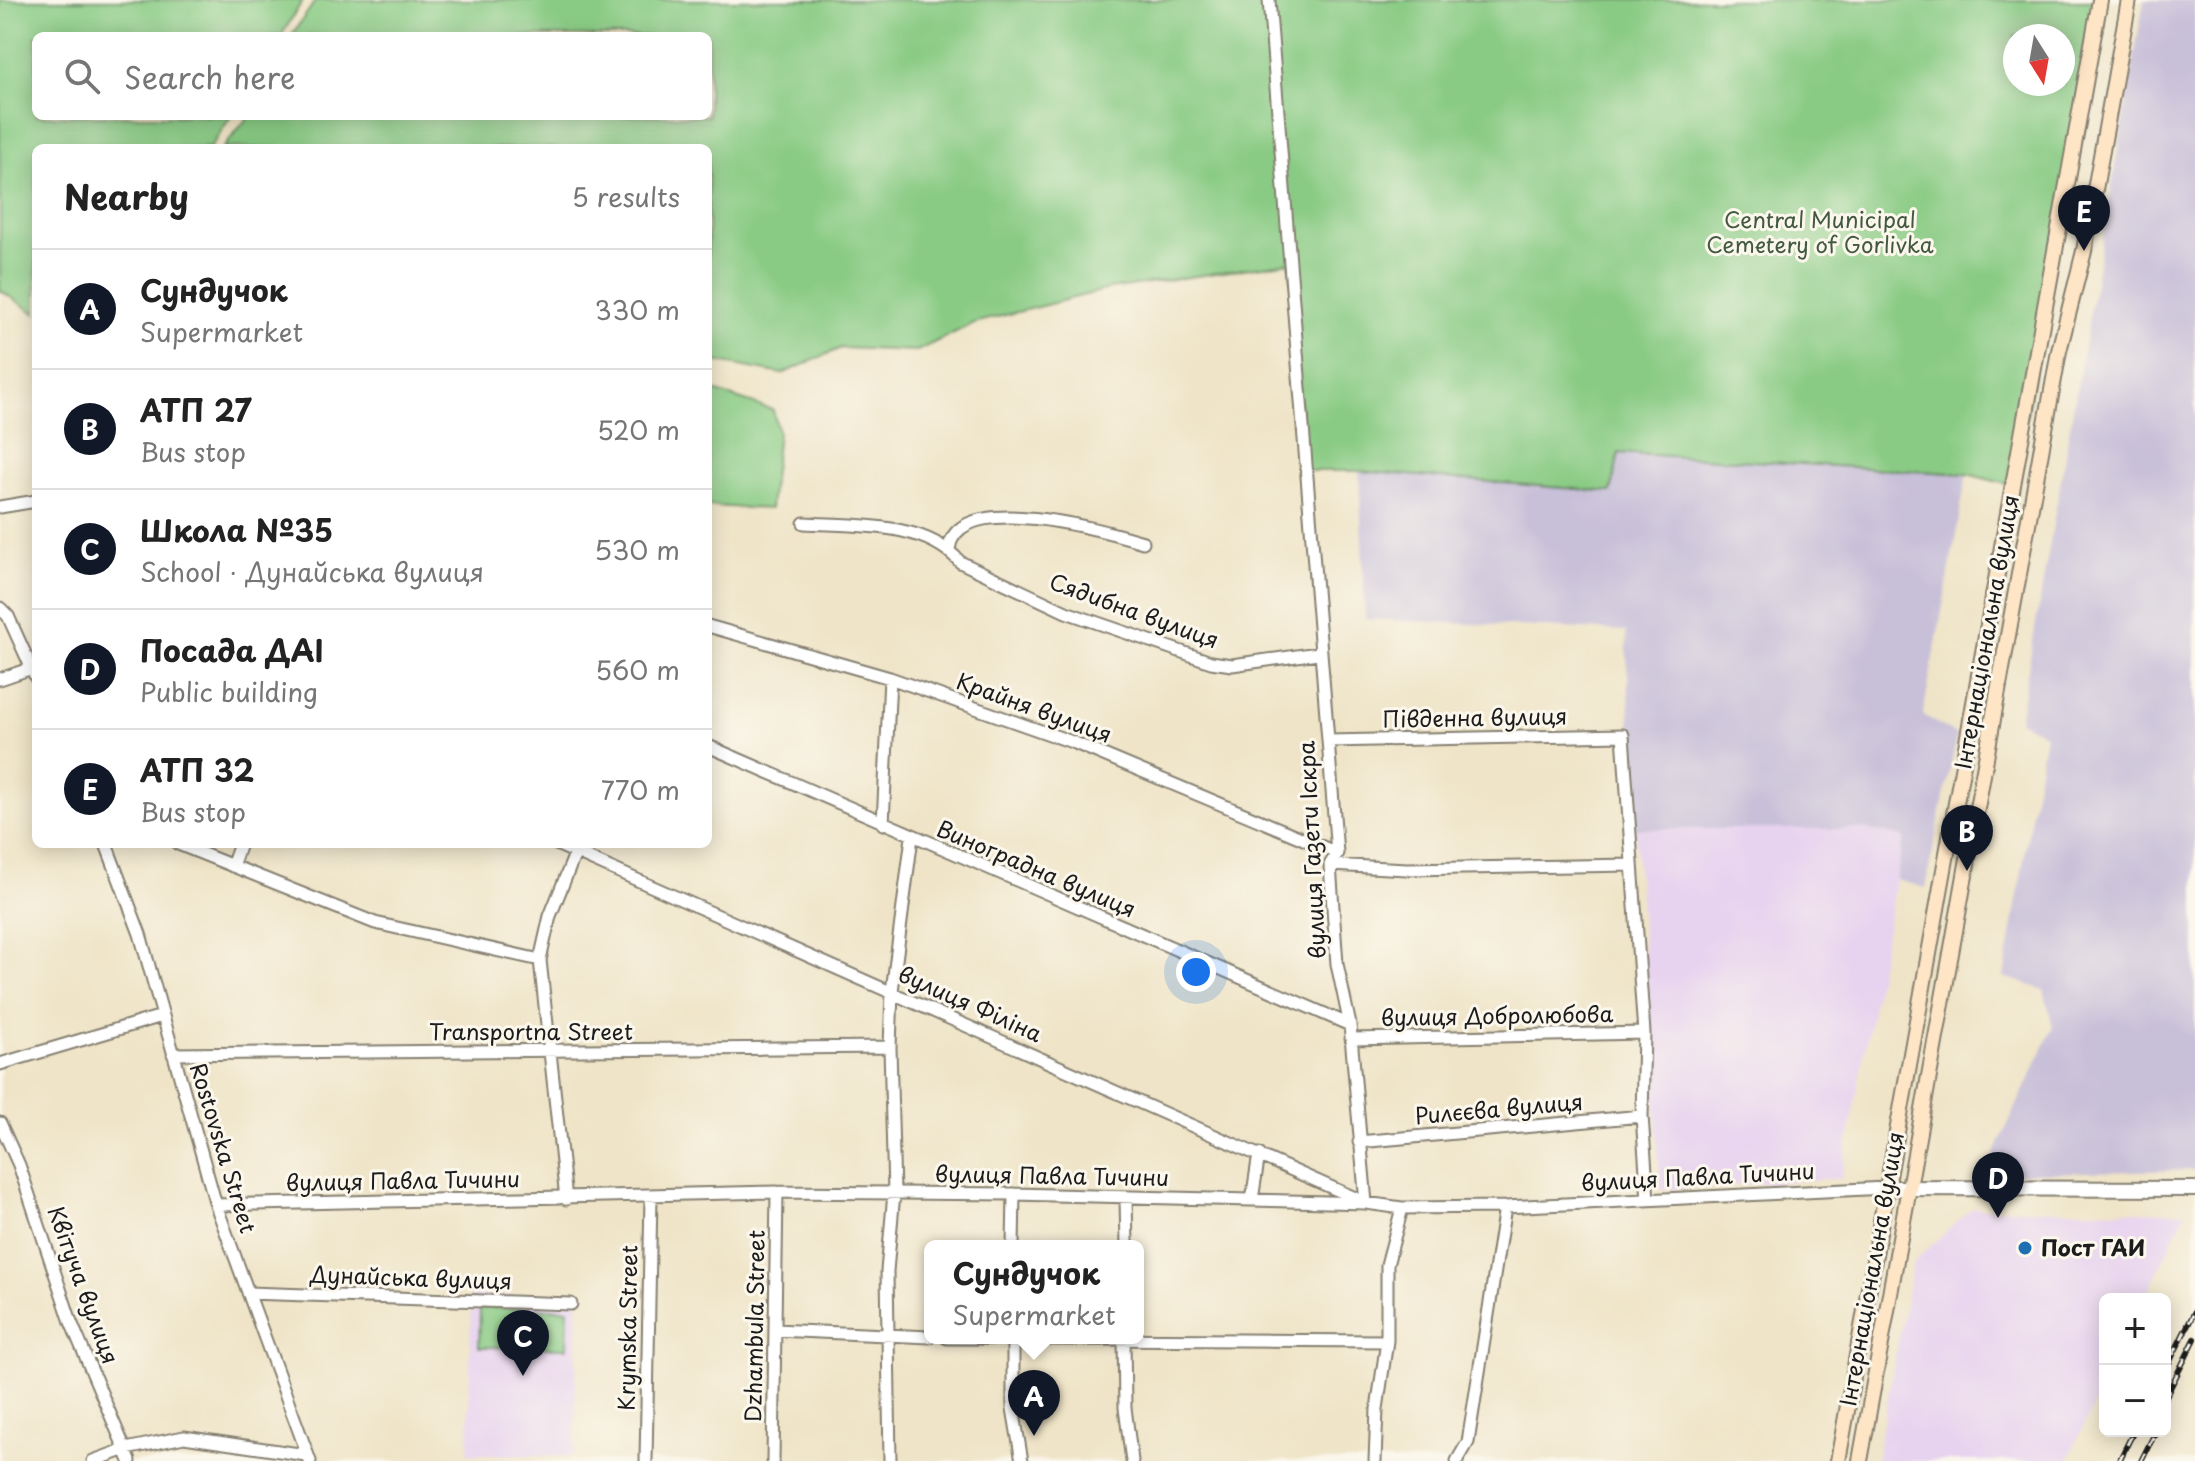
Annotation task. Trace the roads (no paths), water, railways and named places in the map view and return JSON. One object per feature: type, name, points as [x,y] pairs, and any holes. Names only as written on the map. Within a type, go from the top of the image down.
[{"type":"main road","name":"Інтернаціональна вулиця","points":[[1838,1461],[2100,0]]},
{"type":"main road","name":"Інтернаціональна вулиця","points":[[1860,1461],[2057,363],[2079,273],[2129,0]]},
{"type":"street","name":"вулиця Газети Іскра","points":[[1269,0],[1318,653],[1337,853],[1330,865],[1337,964],[1350,1025],[1366,1203]]},
{"type":"street","points":[[0,507],[32,502]]},
{"type":"street","points":[[949,549],[950,540],[958,530],[979,518],[1086,526],[1143,542]]},
{"type":"street","name":"Сядибна вулиця","points":[[804,523],[874,527],[916,535],[949,549],[960,562],[1066,612],[1211,662],[1232,665],[1318,653]]},
{"type":"street","points":[[0,597],[4,612],[32,667]]},
{"type":"street","name":"Крайня вулиця","points":[[712,627],[890,678],[1075,743],[1337,853]]},
{"type":"street","points":[[0,679],[32,671]]},
{"type":"street","points":[[883,824],[890,678]]},
{"type":"street","name":"Південна вулиця","points":[[1328,741],[1623,735],[1632,865]]},
{"type":"street","name":"Виноградна вулиця","points":[[712,748],[1350,1025]]},
{"type":"street","points":[[890,1461],[887,1271],[894,1193],[890,1047],[892,991],[912,837]]},
{"type":"street","name":"Rostovska Street","points":[[108,848],[140,934],[216,1205],[308,1458]]},
{"type":"street","points":[[188,848],[375,923],[540,960]]},
{"type":"street","points":[[232,866],[239,848]]},
{"type":"street","points":[[566,1199],[553,1052],[540,960],[550,916],[578,848]]},
{"type":"street","name":"вулиця Філіна","points":[[578,848],[1366,1203]]},
{"type":"street","points":[[1330,865],[1407,869],[1632,865],[1644,1033],[1642,1116],[1648,1200]]},
{"type":"street","points":[[0,1064],[162,1016]]},
{"type":"street","name":"вулиця Добролюбова","points":[[1351,1039],[1644,1033]]},
{"type":"street","name":"Transportna Street","points":[[173,1054],[890,1047]]},
{"type":"street","name":"Рилєєва вулиця","points":[[1359,1142],[1642,1116]]},
{"type":"street","name":"Квітуча вулиця","points":[[0,1123],[19,1165],[71,1322],[130,1461]]},
{"type":"street","points":[[1252,1200],[1259,1154]]},
{"type":"street","points":[[1886,1188],[2195,1189]]},
{"type":"street","name":"вулиця Павла Тичини","points":[[216,1205],[777,1192],[1252,1200],[1366,1203],[1402,1208],[1505,1207],[1886,1188]]},
{"type":"street","points":[[2164,1191],[2195,1196]]},
{"type":"street","name":"Dzhambula Street","points":[[773,1461],[777,1192]]},
{"type":"street","points":[[1013,1240],[1014,1194]]},
{"type":"street","name":"Krymska Street","points":[[646,1461],[651,1196]]},
{"type":"street","points":[[1126,1198],[1127,1240]]},
{"type":"street","points":[[1457,1461],[1468,1442],[1505,1207]]},
{"type":"street","points":[[1375,1461],[1377,1409],[1387,1341],[1387,1265],[1402,1208]]},
{"type":"street","name":"Дунайська вулиця","points":[[248,1293],[571,1304]]},
{"type":"street","points":[[775,1330],[924,1337]]},
{"type":"street","points":[[1144,1339],[1387,1341]]},
{"type":"street","points":[[1013,1344],[1013,1408],[1022,1461]]},
{"type":"street","points":[[1124,1344],[1125,1408],[1132,1461]]},
{"type":"street","points":[[93,1461],[126,1449],[184,1437],[308,1458]]},
{"type":"railway","points":[[2168,1365],[2195,1311]]},
{"type":"railway","points":[[2171,1386],[2195,1339]]},
{"type":"railway","points":[[2119,1461],[2131,1437]]},
{"type":"railway","points":[[2141,1461],[2153,1437]]},
{"type":"place","name":"АТП 32","points":[[2084,251]]},
{"type":"place","name":"АТП 27","points":[[1967,871]]},
{"type":"place","name":"Посада ДАІ","points":[[1998,1218]]},
{"type":"place","name":"Пост ГАИ","points":[[2025,1248]]},
{"type":"place","name":"Школа №35","points":[[523,1376]]},
{"type":"place","name":"Сундучок","points":[[1034,1436]]},
{"type":"park label","name":"Central Municipal Cemetery of Gorlivka","points":[[1820,232]]}]
